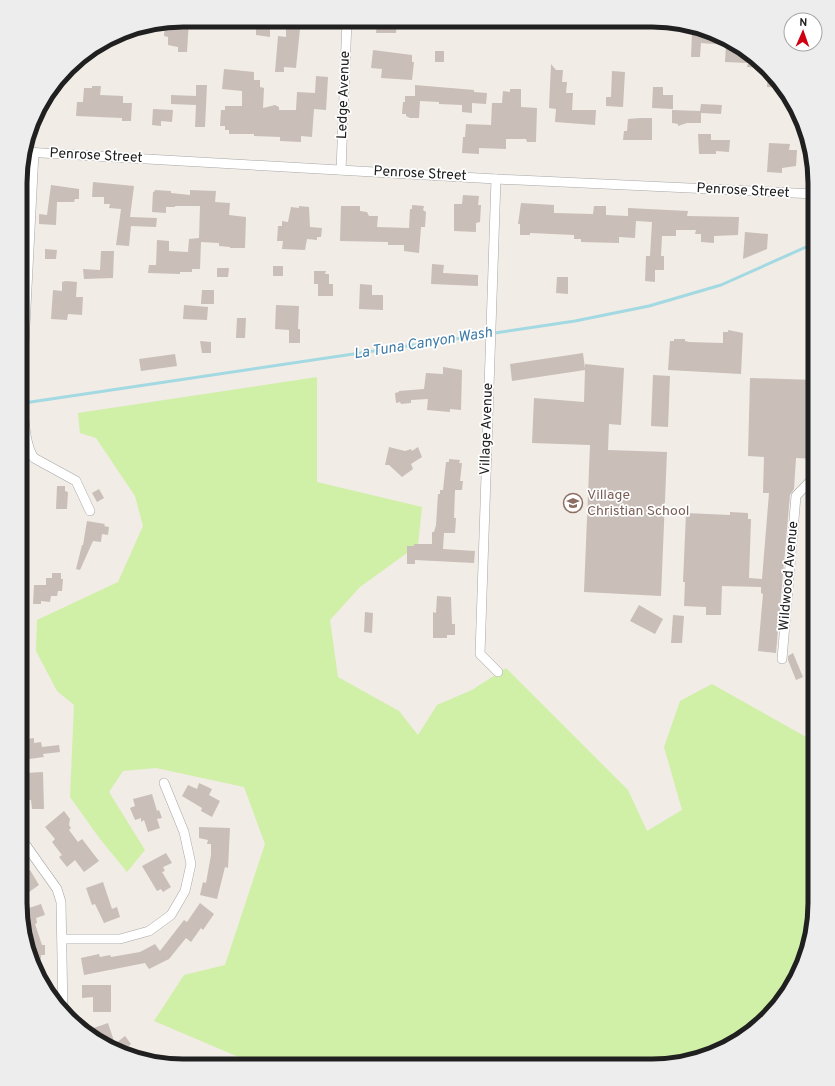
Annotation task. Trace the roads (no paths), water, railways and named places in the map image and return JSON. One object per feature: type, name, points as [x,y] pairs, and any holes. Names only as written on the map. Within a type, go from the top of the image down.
[{"type":"street","name":"Ledge Avenue","points":[[341,170],[347,27]]},
{"type":"street","name":"Penrose Street","points":[[30,152],[496,179],[808,194]]},
{"type":"street","points":[[27,288],[34,152]]},
{"type":"street","name":"Village Avenue","points":[[496,179],[480,654],[498,672]]},
{"type":"street","points":[[27,432],[30,452],[34,458],[76,481],[90,511]]},
{"type":"street","name":"Wildwood Avenue","points":[[782,659],[796,496],[808,483]]},
{"type":"street","points":[[62,939],[120,939],[149,931],[170,915],[185,891],[190,864],[184,832],[164,783]]},
{"type":"street","points":[[27,847],[57,889],[61,902],[63,1002]]},
{"type":"waterway","name":"La Tuna Canyon Wash","points":[[27,403],[575,321],[649,306],[721,285],[808,246]]},
{"type":"place","name":"Village Christian School","points":[[573,503]]}]
